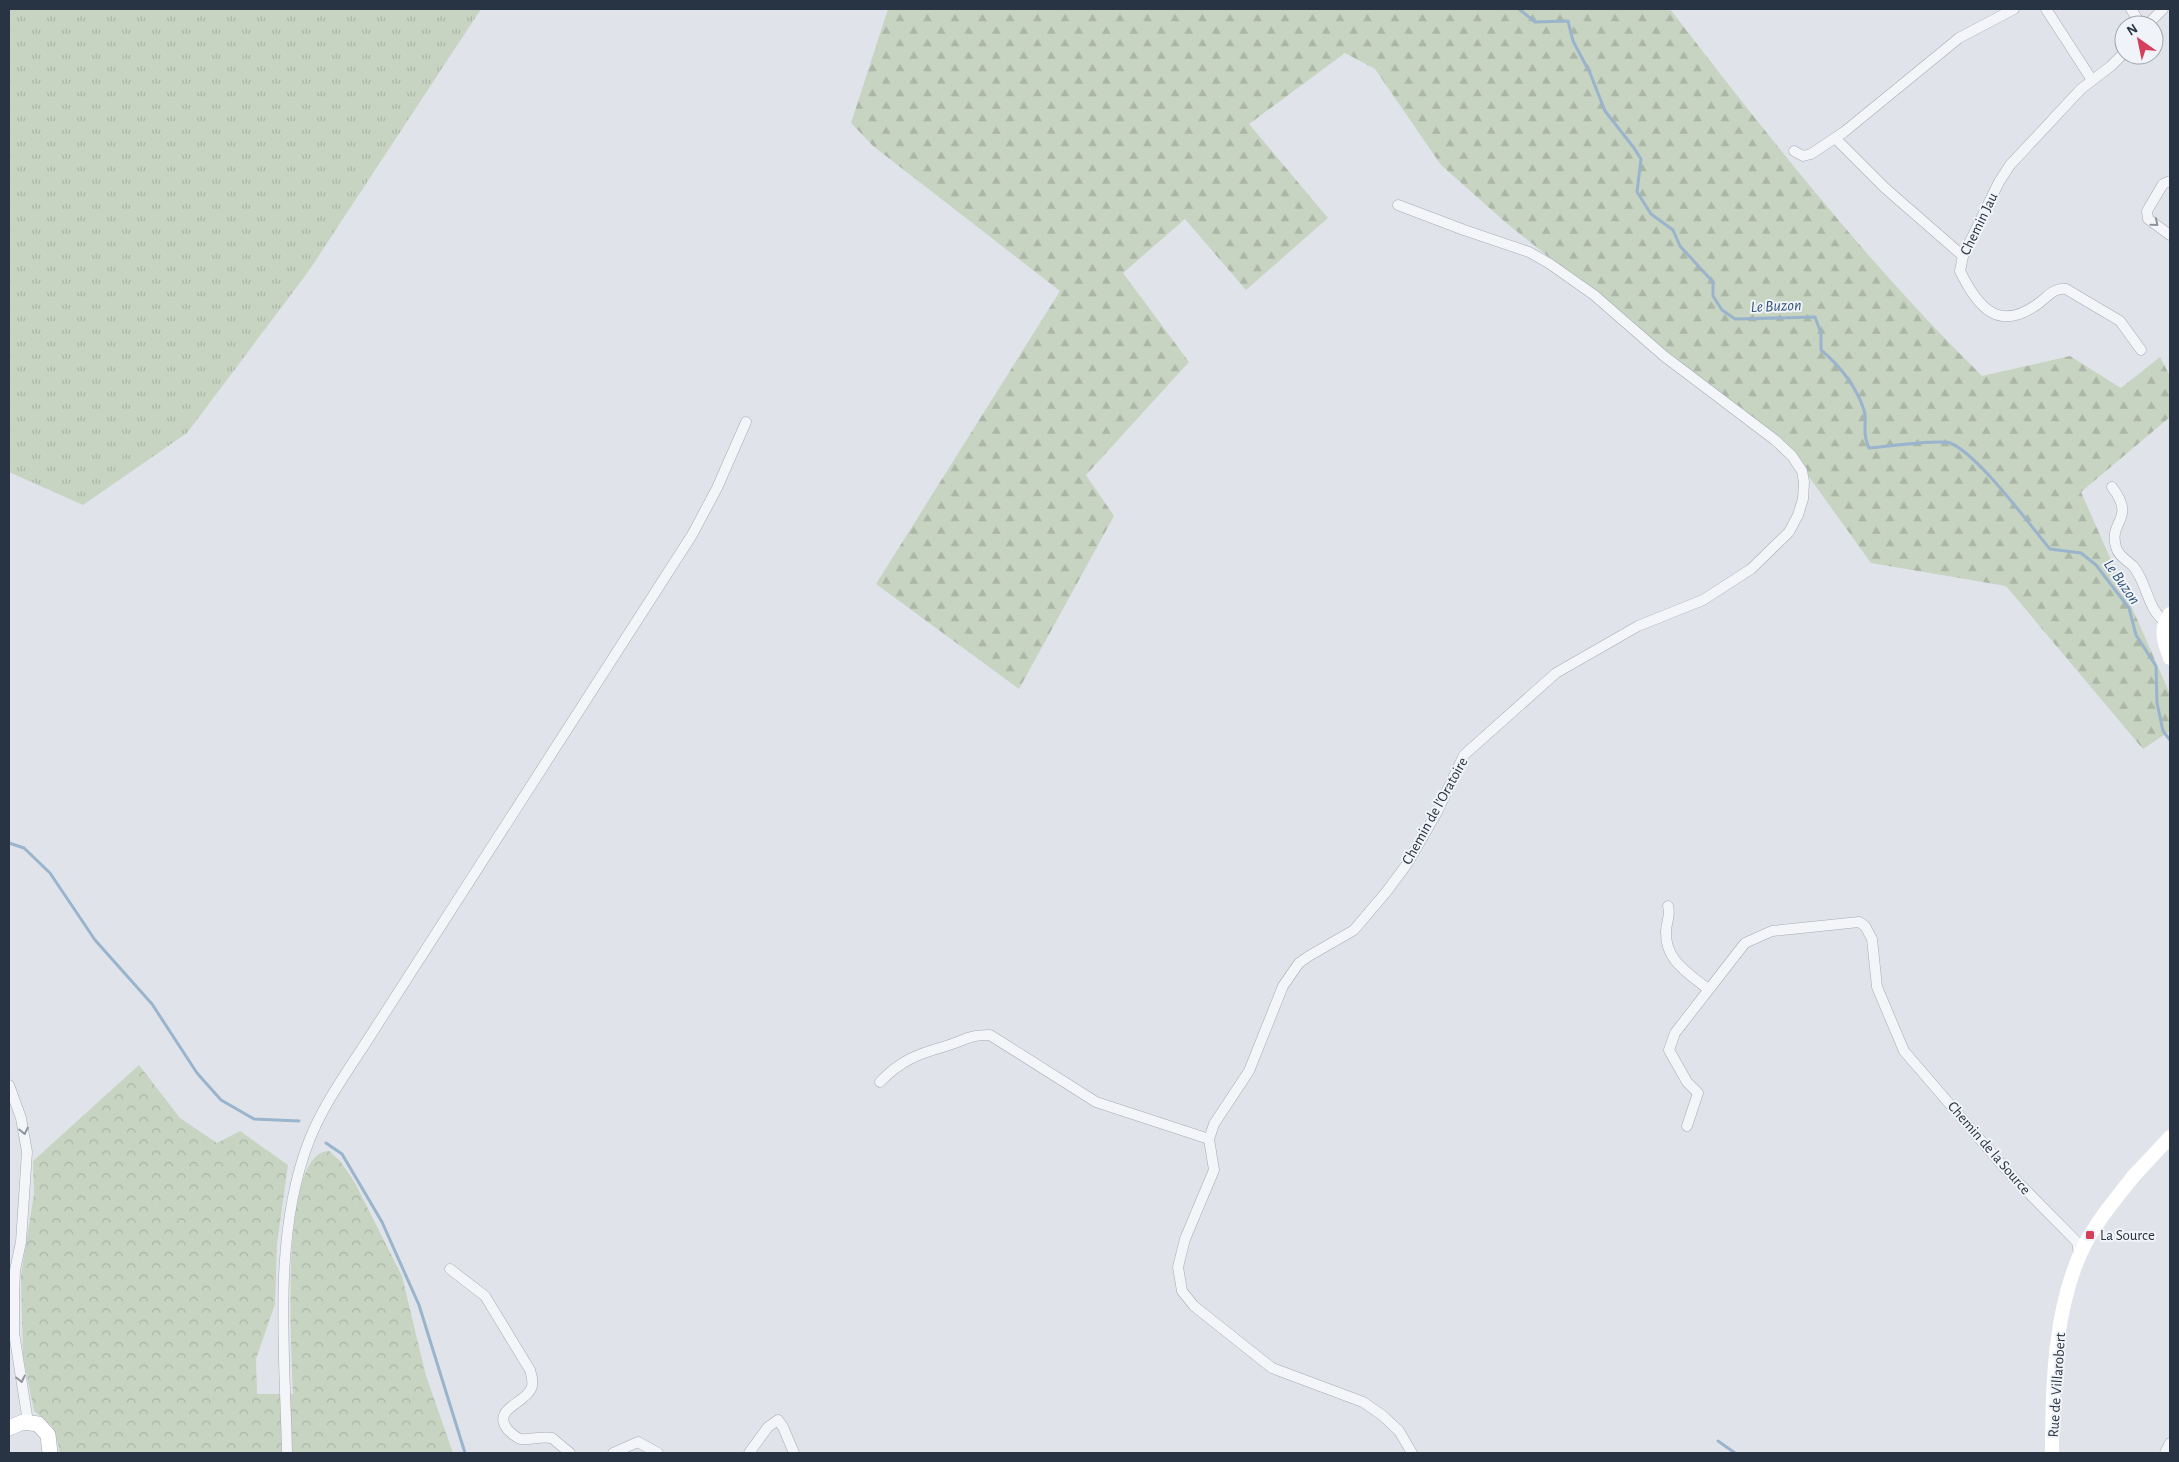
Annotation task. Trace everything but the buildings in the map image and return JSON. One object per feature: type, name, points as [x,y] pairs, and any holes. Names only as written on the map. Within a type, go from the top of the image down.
[{"type":"main road","points":[[2168,618],[2164,642],[2170,658]]},
{"type":"main road","name":"Rue de Villarobert","points":[[2052,1453],[2055,1373],[2062,1317],[2063,1287],[2070,1258],[2078,1242],[2104,1205],[2170,1137]]},
{"type":"main road","name":"Rue de Villarobert","points":[[2062,1317],[2080,1257],[2097,1224],[2136,1173]]},
{"type":"main road","points":[[9,1428],[15,1424],[28,1422],[38,1424],[50,1441],[50,1453]]},
{"type":"street","points":[[1794,151],[1803,156],[1811,154],[1835,138],[1959,38],[1999,12],[2014,9]]},
{"type":"street","points":[[2046,9],[2092,80]]},
{"type":"street","name":"Chemin Jau","points":[[2114,63],[2092,80],[2010,165],[1999,182],[1962,256],[1960,271],[1975,298],[1989,312],[2008,317],[2021,314],[2061,288],[2066,289],[2120,321],[2140,350]]},
{"type":"street","points":[[1835,138],[1885,188],[1962,256]]},
{"type":"street","points":[[2170,181],[2163,184],[2147,211],[2148,218],[2170,235]]},
{"type":"street","name":"Chemin de l'Oratoire","points":[[1209,1139],[1214,1124],[1249,1071],[1283,986],[1300,963],[1354,930],[1408,864],[1437,812],[1464,755],[1556,673],[1638,626],[1703,600],[1751,569],[1778,544],[1798,515],[1803,499],[1804,482],[1802,471],[1792,456],[1775,440],[1664,356],[1594,295],[1550,264],[1529,252],[1398,205]]},
{"type":"street","points":[[287,1453],[284,1254],[298,1178],[309,1141],[330,1100],[384,1014],[692,535],[717,488],[746,422]]},
{"type":"street","points":[[2112,487],[2121,498],[2124,510],[2114,535],[2116,548],[2137,572],[2144,584],[2149,602],[2168,618]]},
{"type":"street","points":[[1668,906],[1670,913],[1666,930],[1666,944],[1672,959],[1708,989],[1675,1033],[1669,1050],[1687,1082],[1698,1093],[1686,1126]]},
{"type":"street","name":"Chemin de la Source","points":[[1708,989],[1744,943],[1772,931],[1859,922],[1866,926],[1872,939],[1877,987],[1904,1051],[2009,1173],[2078,1242]]},
{"type":"street","points":[[880,1082],[894,1067],[923,1051],[948,1045],[972,1035],[990,1035],[1096,1102],[1209,1139],[1214,1170],[1185,1239],[1178,1266],[1182,1290],[1194,1306],[1272,1368],[1363,1402],[1382,1415],[1400,1431],[1412,1453]]},
{"type":"street","points":[[9,1085],[21,1118],[27,1152],[21,1242],[15,1270],[14,1333],[28,1422]]},
{"type":"street","points":[[2078,1242],[2080,1257]]},
{"type":"street","points":[[450,1270],[485,1296],[530,1370],[533,1384],[531,1390],[504,1414],[503,1420],[506,1427],[515,1436],[521,1438],[552,1438],[570,1453]]},
{"type":"street","points":[[749,1453],[768,1427],[778,1420],[794,1453]]},
{"type":"street","points":[[613,1453],[638,1442],[658,1453]]},
{"type":"street","points":[[2165,1453],[2170,1443]]},
{"type":"green space","points":[[9,9],[481,9],[308,272],[187,433],[83,505],[9,472]]},
{"type":"green space","points":[[888,9],[1670,9],[1781,151],[1859,244],[1982,376],[2070,356],[2121,388],[2160,357],[2170,376],[2170,417],[2081,492],[2170,694],[2170,731],[2143,749],[2006,586],[1871,563],[1791,452],[1504,221],[1441,165],[1375,69],[1345,53],[1249,124],[1328,218],[1246,290],[1185,219],[1123,273],[1189,362],[1086,475],[1114,516],[1019,689],[876,584],[1060,291],[873,146],[851,123]]},
{"type":"green space","points":[[139,1065],[180,1118],[217,1143],[240,1131],[288,1165],[277,1244],[275,1304],[256,1359],[257,1394],[293,1394],[291,1301],[295,1218],[302,1184],[313,1160],[329,1151],[340,1161],[354,1181],[402,1276],[426,1376],[453,1453],[59,1453],[59,1447],[52,1426],[34,1411],[23,1356],[21,1275],[34,1194],[33,1161]]},
{"type":"waterway","name":"Le Buzon","points":[[1519,9],[1535,22],[1568,21],[1573,41],[1590,73],[1605,111],[1641,159],[1637,192],[1651,214],[1673,230],[1680,246],[1713,282],[1713,296],[1722,310],[1735,319],[1815,317],[1821,333],[1821,350],[1847,377],[1861,401],[1865,414],[1865,437],[1869,448],[1924,443],[1950,443],[1961,450],[1988,475],[2017,507],[2050,549],[2081,553],[2096,565],[2129,608],[2136,635],[2156,666],[2157,703],[2163,731],[2170,740]]},
{"type":"waterway","points":[[9,843],[24,848],[50,873],[95,940],[152,1004],[197,1073],[221,1100],[254,1119],[299,1121]]},
{"type":"waterway","points":[[326,1143],[342,1154],[382,1222],[419,1305],[465,1453]]},
{"type":"waterway","points":[[1718,1441],[1735,1453]]},
{"type":"place","name":"La Source","points":[[2090,1235]]}]
